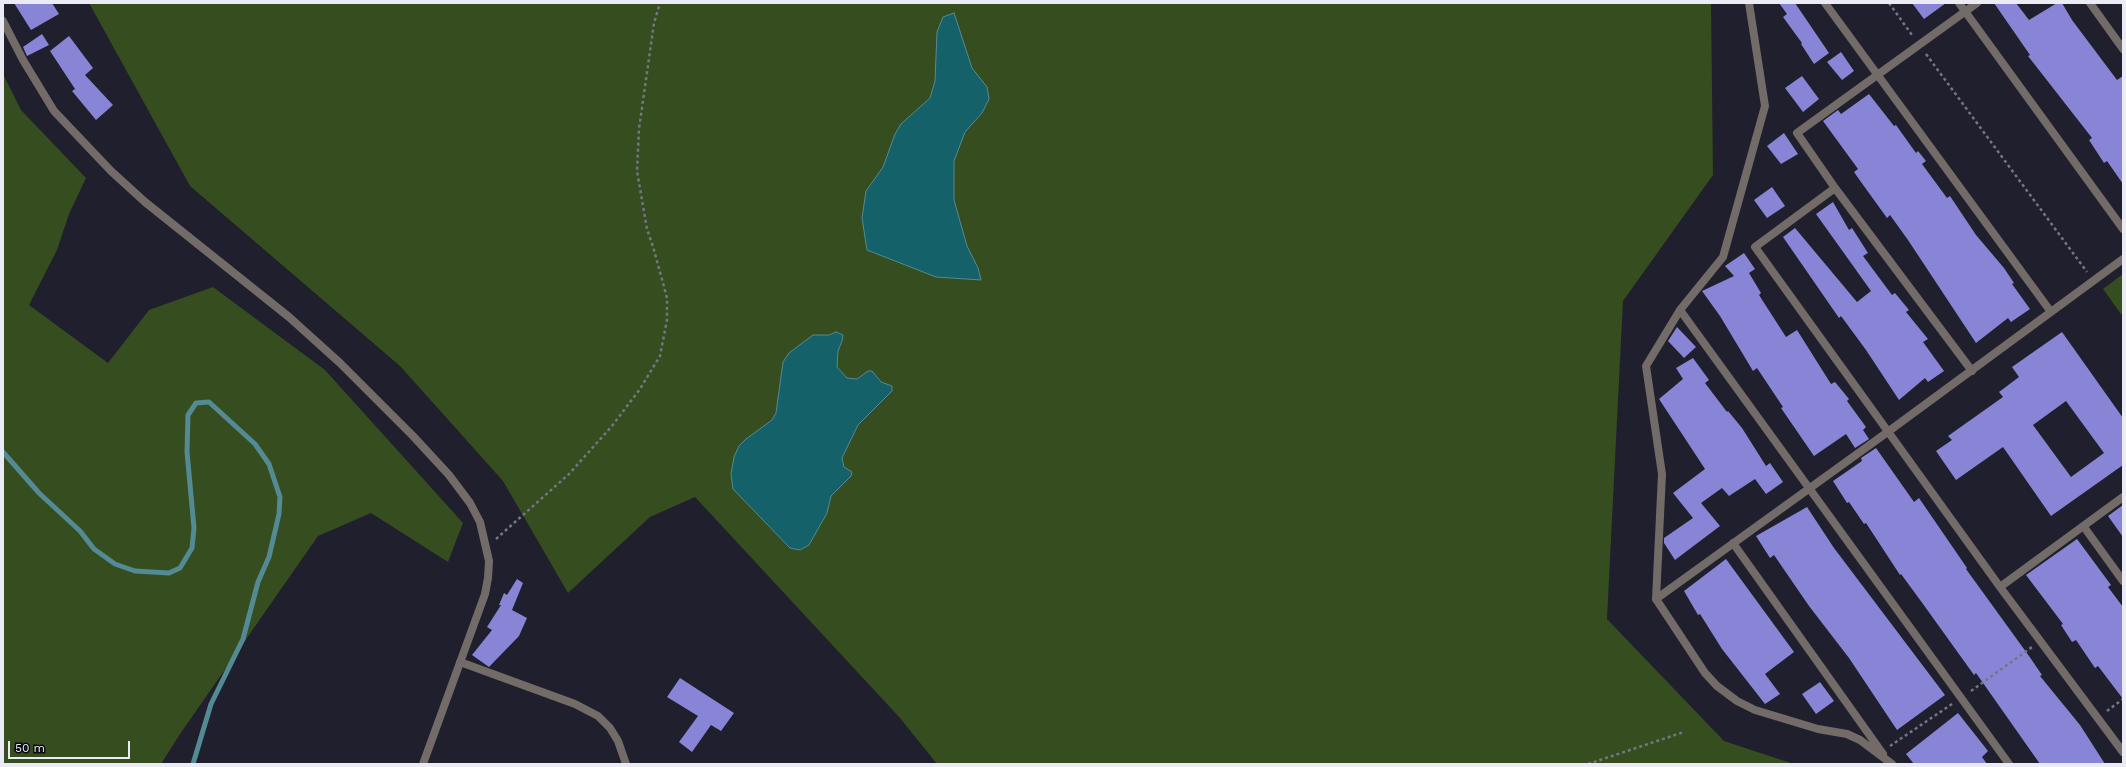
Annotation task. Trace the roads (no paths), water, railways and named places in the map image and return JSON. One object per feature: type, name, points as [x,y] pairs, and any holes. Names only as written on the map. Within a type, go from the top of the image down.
[{"type":"street","points":[[1749,3],[1765,106],[1723,257],[1680,310],[1646,366],[1662,474],[1656,599],[1705,672],[1717,686],[1737,701],[1755,710],[1818,729],[1847,734],[1860,740],[1890,762]]},
{"type":"street","points":[[1825,3],[2051,312]]},
{"type":"street","points":[[1959,3],[2123,229]]},
{"type":"street","points":[[1972,371],[1835,188],[1797,133],[1977,3]]},
{"type":"street","points":[[2090,3],[2123,49]]},
{"type":"street","points":[[3,21],[23,60],[54,110],[111,171],[145,202],[289,317],[340,363],[414,436],[450,475],[470,503],[480,522],[489,561],[485,594],[423,764]]},
{"type":"street","points":[[1835,188],[1755,247],[2000,587],[2123,752]]},
{"type":"street","points":[[1656,599],[1972,371],[2123,259]]},
{"type":"street","points":[[1680,310],[2009,764]]},
{"type":"street","points":[[2000,587],[2123,497]]},
{"type":"street","points":[[2084,527],[2123,581]]},
{"type":"street","points":[[1733,543],[1890,762]]},
{"type":"street","points":[[460,662],[575,704],[598,716],[610,728],[618,741],[626,764]]},
{"type":"waterway","points":[[3,452],[39,493],[80,531],[94,549],[115,564],[135,571],[169,573],[180,568],[192,548],[194,528],[187,452],[188,415],[196,403],[209,402],[255,444],[269,464],[280,497],[279,514],[269,557],[258,582],[243,639],[211,704],[193,764]]}]
